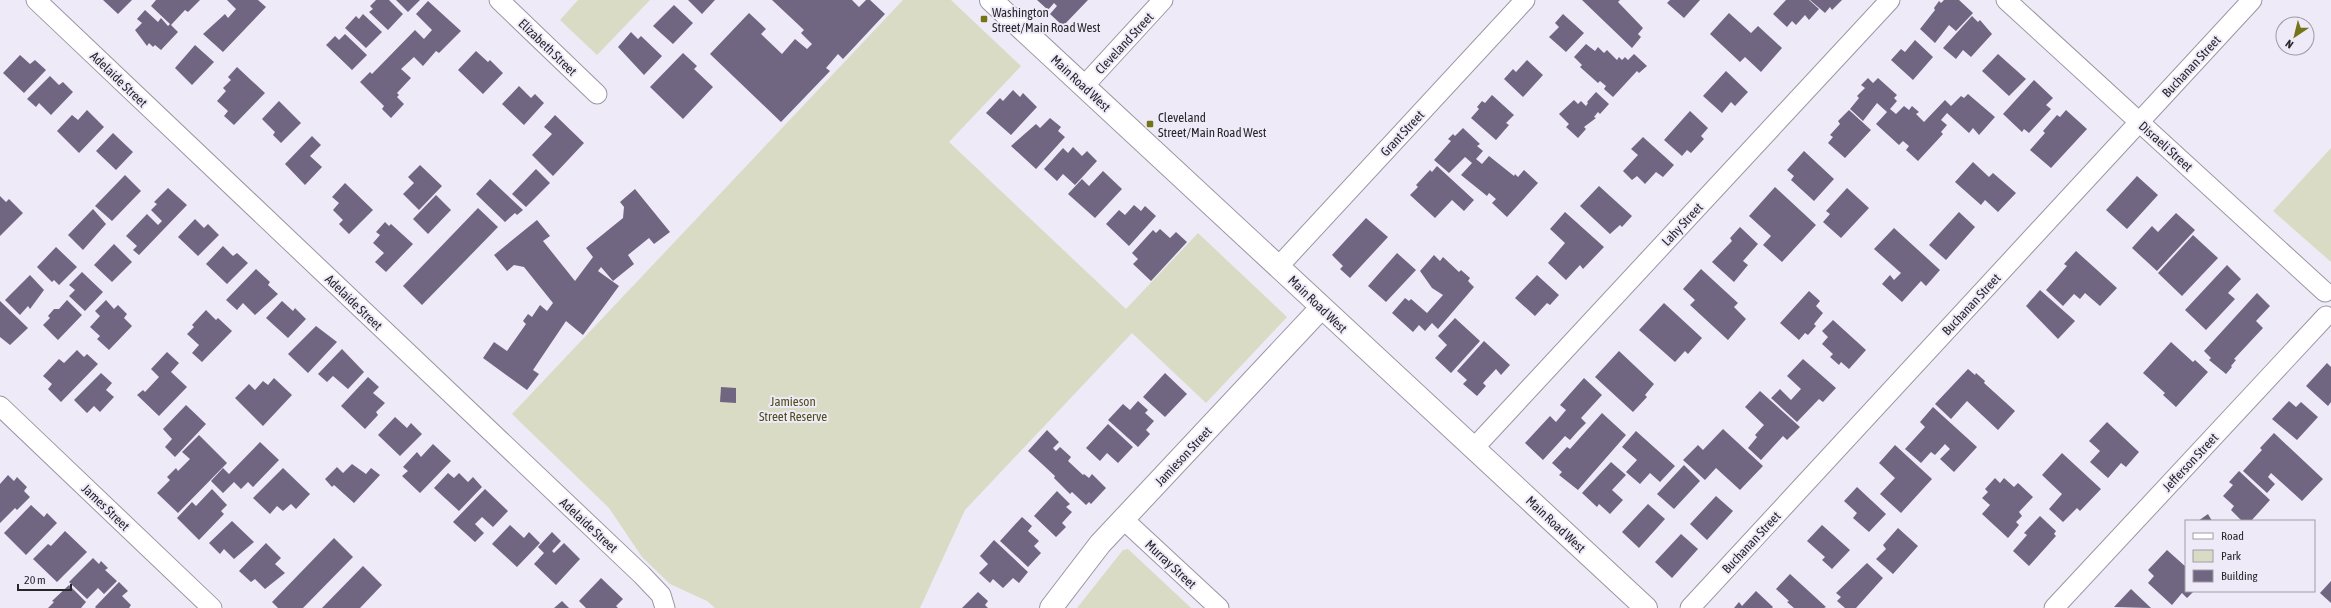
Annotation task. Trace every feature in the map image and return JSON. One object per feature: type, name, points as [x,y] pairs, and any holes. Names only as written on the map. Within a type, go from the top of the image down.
[{"type":"main road","name":"Main Road West","points":[[991,0],[1321,308],[1646,608]]},
{"type":"main road","name":"Jamieson Street","points":[[1051,608],[1076,574],[1123,519],[1321,308]]},
{"type":"street","name":"Adelaide Street","points":[[36,0],[642,575],[661,595],[665,608]]},
{"type":"street","name":"Elizabeth Street","points":[[499,0],[597,94]]},
{"type":"street","name":"Cleveland Street","points":[[1084,86],[1163,0]]},
{"type":"street","name":"Grant Street","points":[[1278,267],[1525,0]]},
{"type":"street","name":"Lahy Street","points":[[1474,448],[1890,0]]},
{"type":"street","name":"Disraeli Street","points":[[2006,0],[2328,290]]},
{"type":"street","name":"Buchanan Street","points":[[1690,608],[2252,0]]},
{"type":"street","points":[[2328,290],[2321,296],[2320,307],[2328,318]]},
{"type":"street","name":"Jefferson Street","points":[[2054,608],[2328,318]]},
{"type":"street","name":"James Street","points":[[0,406],[212,608]]},
{"type":"street","name":"Murray Street","points":[[1123,519],[1219,608]]},
{"type":"green space","points":[[578,0],[650,0],[597,55],[560,20]]},
{"type":"green space","name":"Jamieson Street Reserve","points":[[903,0],[951,0],[1021,66],[949,142],[1126,309],[1198,233],[1287,317],[1206,403],[1132,333],[965,510],[920,608],[715,608],[707,601],[670,584],[642,557],[609,508],[512,414]]},
{"type":"green space","points":[[2331,148],[2331,262],[2273,211]]},
{"type":"green space","points":[[1128,549],[1191,608],[1077,608],[1123,550]]},
{"type":"building","points":[[103,0],[132,0],[118,14]]},
{"type":"building","points":[[156,0],[200,0],[188,12],[185,10],[171,25],[178,32],[161,50],[155,45],[153,47],[149,43],[147,46],[135,30],[142,23],[137,19],[145,10],[158,22],[161,18],[168,26],[170,24],[151,6]]},
{"type":"building","points":[[227,0],[258,0],[266,7],[223,52],[203,34],[225,14],[228,18],[236,9]]},
{"type":"building","points":[[376,0],[389,0],[403,14],[388,30],[369,12],[373,9],[370,6]]},
{"type":"building","points":[[396,0],[420,0],[408,12]]},
{"type":"building","points":[[688,0],[715,0],[702,14]]},
{"type":"building","points":[[772,0],[852,0],[859,7],[866,0],[870,0],[885,14],[843,59],[838,54],[826,68],[830,71],[781,122],[710,54],[749,13],[766,29],[761,34],[782,54],[795,39],[807,49],[812,44],[801,33],[804,30]]},
{"type":"building","points":[[1037,0],[1088,0],[1063,26],[1050,14],[1057,6],[1054,3],[1048,10]]},
{"type":"building","points":[[1582,0],[1620,0],[1618,2],[1643,28],[1638,34],[1641,37],[1632,48]]},
{"type":"building","points":[[1670,0],[1700,0],[1684,18],[1667,3]]},
{"type":"building","points":[[1786,0],[1809,0],[1819,9],[1809,20],[1805,15],[1796,25],[1792,21],[1787,27],[1773,14]]},
{"type":"building","points":[[1810,0],[1842,0],[1832,10],[1830,7],[1825,13]]},
{"type":"building","points":[[1944,0],[1959,0],[1973,13],[1956,31],[1949,25],[1935,43],[1920,29],[1935,10],[1934,8],[1939,1],[1941,3]]},
{"type":"building","points":[[428,1],[461,31],[439,53],[436,51],[423,66],[414,57],[401,69],[411,78],[397,93],[399,95],[397,97],[404,104],[391,118],[382,109],[384,106],[360,82],[370,72],[372,74],[415,30],[424,39],[432,30],[416,14]]},
{"type":"building","points":[[674,5],[693,23],[673,44],[653,26]]},
{"type":"building","points":[[1729,13],[1751,33],[1758,26],[1782,48],[1761,72],[1745,57],[1740,62],[1710,34]]},
{"type":"building","points":[[363,14],[382,32],[366,48],[345,28],[356,16],[359,19]]},
{"type":"building","points":[[1563,14],[1584,33],[1566,52],[1549,37],[1559,27],[1555,23]]},
{"type":"building","points":[[1972,16],[1978,22],[1980,20],[1992,34],[1971,57],[1963,50],[1956,59],[1943,48]]},
{"type":"building","points":[[631,32],[638,39],[641,36],[662,56],[644,75],[618,47]]},
{"type":"building","points":[[345,34],[367,55],[352,70],[326,45],[335,36],[339,40]]},
{"type":"building","points":[[1915,40],[1933,57],[1913,80],[1891,60],[1901,49],[1905,52]]},
{"type":"building","points":[[1586,44],[1595,51],[1598,47],[1604,53],[1607,50],[1617,60],[1619,57],[1622,60],[1625,57],[1628,60],[1634,54],[1647,66],[1639,73],[1637,71],[1613,97],[1604,89],[1606,86],[1600,81],[1598,83],[1580,67],[1582,65],[1574,57]]},
{"type":"building","points":[[195,45],[214,62],[192,85],[175,68]]},
{"type":"building","points":[[476,51],[488,62],[490,60],[503,73],[483,94],[458,70]]},
{"type":"building","points":[[683,53],[697,66],[694,69],[713,87],[683,119],[650,87]]},
{"type":"building","points":[[1998,54],[2026,79],[2009,96],[1982,71]]},
{"type":"building","points":[[20,55],[30,64],[35,60],[46,70],[24,93],[3,73]]},
{"type":"building","points":[[1527,60],[1543,75],[1523,97],[1504,79],[1513,69],[1516,72]]},
{"type":"building","points":[[237,67],[265,93],[234,125],[224,116],[228,111],[217,101],[226,91],[223,88],[231,80],[228,77]]},
{"type":"building","points":[[1726,71],[1748,92],[1735,106],[1731,102],[1722,113],[1703,96]]},
{"type":"building","points":[[50,76],[59,85],[63,82],[73,92],[51,115],[39,103],[36,107],[27,99]]},
{"type":"building","points":[[1868,78],[1873,83],[1878,78],[1897,95],[1894,98],[1897,101],[1890,109],[1896,114],[1904,106],[1909,110],[1912,106],[1919,112],[1916,114],[1924,122],[1945,100],[1951,106],[1961,96],[1964,98],[1968,94],[1995,117],[1979,135],[1973,128],[1969,133],[1947,113],[1941,120],[1947,125],[1941,132],[1943,134],[1918,161],[1906,150],[1909,146],[1903,141],[1899,145],[1876,124],[1887,112],[1877,103],[1863,121],[1850,109],[1859,98],[1857,96],[1865,88],[1861,85]]},
{"type":"building","points":[[2034,80],[2053,98],[2046,105],[2051,109],[2029,133],[2024,129],[2022,132],[2003,114]]},
{"type":"building","points":[[519,86],[531,98],[535,94],[544,103],[524,125],[502,104]]},
{"type":"building","points":[[1013,90],[1020,97],[1023,93],[1037,107],[1011,135],[986,113],[1000,98],[1003,101]]},
{"type":"building","points":[[1596,92],[1609,104],[1600,114],[1598,112],[1594,117],[1596,118],[1584,127],[1586,129],[1578,138],[1566,127],[1569,124],[1559,114],[1574,100],[1578,104],[1581,101],[1586,106],[1588,103],[1587,102]]},
{"type":"building","points":[[1492,95],[1514,115],[1506,123],[1509,125],[1496,140],[1471,118],[1479,109],[1477,107],[1482,101],[1485,103]]},
{"type":"building","points":[[279,101],[301,123],[281,143],[273,135],[275,132],[262,119]]},
{"type":"building","points":[[87,110],[104,127],[79,153],[57,131],[72,115],[78,120]]},
{"type":"building","points":[[1849,110],[1871,130],[1845,158],[1828,143],[1833,137],[1830,135],[1840,124],[1838,121]]},
{"type":"building","points":[[2066,110],[2087,129],[2051,168],[2030,150],[2045,133],[2043,131],[2057,115],[2060,117]]},
{"type":"building","points":[[1690,111],[1708,128],[1701,136],[1704,139],[1691,153],[1687,150],[1682,156],[1664,140]]},
{"type":"building","points":[[555,115],[584,143],[553,176],[532,155],[552,134],[544,127]]},
{"type":"building","points":[[1050,118],[1061,127],[1058,131],[1065,137],[1036,169],[1011,146],[1036,124],[1040,128]]},
{"type":"building","points":[[1463,128],[1480,144],[1477,146],[1483,151],[1476,159],[1482,164],[1489,156],[1514,176],[1515,174],[1518,177],[1524,170],[1538,183],[1507,217],[1492,203],[1496,199],[1489,193],[1487,196],[1461,175],[1472,163],[1465,157],[1449,173],[1434,160],[1451,141],[1448,139],[1453,134],[1455,136]]},
{"type":"building","points":[[113,133],[133,152],[116,170],[96,151]]},
{"type":"building","points":[[312,136],[321,145],[310,156],[322,167],[305,185],[285,164]]},
{"type":"building","points":[[1643,137],[1674,165],[1663,177],[1656,172],[1645,184],[1637,176],[1632,180],[1623,171],[1638,155],[1631,149]]},
{"type":"building","points":[[1073,147],[1082,156],[1087,151],[1097,161],[1075,185],[1063,174],[1057,181],[1044,169],[1063,148],[1068,153]]},
{"type":"building","points":[[1804,151],[1834,179],[1814,201],[1791,180],[1794,176],[1787,170]]},
{"type":"building","points":[[1973,162],[1989,177],[1993,173],[2016,193],[1998,212],[1985,200],[1981,205],[1955,182]]},
{"type":"building","points":[[420,165],[442,186],[419,210],[403,194],[414,183],[408,177]]},
{"type":"building","points":[[1437,166],[1474,200],[1464,211],[1452,200],[1435,218],[1410,195],[1418,187],[1416,185],[1430,170],[1432,172]]},
{"type":"building","points":[[536,169],[550,183],[526,207],[512,194]]},
{"type":"building","points":[[1103,171],[1122,189],[1095,218],[1068,194],[1082,179],[1089,186]]},
{"type":"building","points":[[125,175],[141,191],[112,221],[95,206]]},
{"type":"building","points":[[2137,176],[2158,195],[2127,229],[2106,210]]},
{"type":"building","points":[[490,179],[523,210],[517,215],[515,213],[505,222],[476,194]]},
{"type":"building","points":[[345,183],[373,210],[349,234],[339,224],[343,220],[333,210],[339,203],[332,197]]},
{"type":"building","points":[[1599,186],[1632,216],[1622,227],[1620,225],[1610,234],[1580,206]]},
{"type":"building","points":[[1775,187],[1816,225],[1782,262],[1763,245],[1771,236],[1749,216]]},
{"type":"building","points":[[168,188],[187,205],[139,255],[133,250],[137,246],[126,236],[147,214],[158,225],[162,221],[151,210],[157,204],[154,202]]},
{"type":"building","points":[[1847,188],[1869,208],[1841,238],[1823,222],[1830,214],[1826,211]]},
{"type":"building","points":[[635,189],[670,232],[654,244],[649,238],[628,255],[634,264],[613,281],[601,267],[598,271],[619,286],[583,335],[566,321],[533,370],[539,374],[527,390],[483,358],[494,342],[507,351],[526,324],[523,321],[528,314],[532,317],[540,305],[547,311],[553,303],[524,267],[514,265],[507,271],[494,255],[537,220],[550,236],[543,241],[575,281],[593,257],[586,248],[623,218],[624,207],[620,202]]},
{"type":"building","points":[[436,195],[451,210],[428,234],[413,219]]},
{"type":"building","points":[[0,196],[6,202],[9,199],[23,213],[0,236]]},
{"type":"building","points":[[1134,205],[1141,211],[1145,206],[1156,216],[1129,246],[1106,224],[1119,210],[1125,215]]},
{"type":"building","points":[[478,208],[498,227],[422,305],[403,286]]},
{"type":"building","points":[[93,209],[106,224],[83,250],[68,235]]},
{"type":"building","points":[[1565,212],[1604,247],[1583,269],[1580,265],[1566,280],[1548,263],[1565,243],[1550,229]]},
{"type":"building","points":[[1959,212],[1975,227],[1946,260],[1929,245]]},
{"type":"building","points":[[2176,213],[2195,230],[2157,271],[2132,248],[2152,226],[2158,232]]},
{"type":"building","points":[[1366,218],[1388,237],[1350,278],[1340,269],[1343,266],[1332,255]]},
{"type":"building","points":[[195,219],[204,228],[208,224],[219,235],[198,256],[178,237]]},
{"type":"building","points":[[385,222],[389,226],[391,224],[413,244],[386,272],[375,262],[384,253],[373,243],[380,235],[376,232]]},
{"type":"building","points":[[1740,227],[1758,244],[1743,261],[1748,265],[1734,282],[1712,262],[1732,241],[1730,238]]},
{"type":"building","points":[[1894,228],[1940,270],[1926,286],[1921,281],[1902,302],[1882,284],[1890,275],[1894,280],[1901,273],[1874,249]]},
{"type":"building","points":[[1160,229],[1170,238],[1176,232],[1187,242],[1151,281],[1133,264],[1138,259],[1132,253],[1153,230],[1156,233]]},
{"type":"building","points":[[2193,235],[2218,258],[2182,296],[2158,273]]},
{"type":"building","points":[[114,244],[132,262],[112,282],[94,265]]},
{"type":"building","points":[[223,246],[233,256],[237,253],[248,263],[227,284],[206,264]]},
{"type":"building","points":[[56,247],[77,267],[59,285],[54,280],[52,282],[37,267]]},
{"type":"building","points":[[2076,251],[2117,288],[2100,306],[2085,293],[2080,299],[2074,294],[2063,306],[2046,290],[2067,266],[2064,264]]},
{"type":"building","points":[[1397,253],[1416,270],[1386,302],[1368,286]]},
{"type":"building","points":[[1434,255],[1440,261],[1443,257],[1459,272],[1461,270],[1470,278],[1468,281],[1474,287],[1438,329],[1432,323],[1425,331],[1419,325],[1413,332],[1392,313],[1405,298],[1409,301],[1411,299],[1427,313],[1443,295],[1432,288],[1420,271]]},
{"type":"building","points":[[2227,265],[2241,279],[2228,293],[2235,299],[2206,330],[2185,310]]},
{"type":"building","points":[[256,269],[270,282],[268,285],[278,294],[255,315],[243,303],[237,310],[226,300]]},
{"type":"building","points":[[1701,269],[1738,303],[1734,307],[1746,319],[1728,340],[1690,305],[1695,300],[1683,289]]},
{"type":"building","points":[[82,272],[103,292],[85,311],[69,296],[75,290],[69,285]]},
{"type":"building","points":[[30,275],[44,290],[30,309],[28,306],[20,315],[5,300]]},
{"type":"building","points":[[1537,275],[1559,295],[1550,305],[1547,303],[1535,316],[1515,298]]},
{"type":"building","points":[[2040,290],[2075,321],[2058,339],[2026,306]]},
{"type":"building","points":[[1809,291],[1820,301],[1816,306],[1823,313],[1814,324],[1816,326],[1808,335],[1805,333],[1799,340],[1780,323]]},
{"type":"building","points":[[2257,293],[2270,306],[2256,321],[2263,328],[2234,359],[2236,360],[2226,374],[2209,360],[2211,358],[2204,351]]},
{"type":"building","points":[[67,300],[82,315],[58,340],[43,325],[50,318],[48,316],[54,309],[59,309]]},
{"type":"building","points":[[106,300],[114,309],[118,305],[127,314],[124,318],[132,326],[109,350],[97,339],[100,336],[90,327],[100,316],[95,311]]},
{"type":"building","points":[[0,301],[28,328],[10,345],[0,337]]},
{"type":"building","points":[[282,301],[293,311],[295,308],[306,319],[288,338],[266,318]]},
{"type":"building","points":[[1664,303],[1702,338],[1688,354],[1685,351],[1675,362],[1639,330]]},
{"type":"building","points":[[206,310],[216,320],[218,318],[232,331],[202,362],[192,353],[199,345],[187,334],[194,327],[192,325]]},
{"type":"building","points":[[1455,318],[1480,341],[1451,373],[1435,358],[1447,345],[1438,336]]},
{"type":"building","points":[[1833,320],[1866,350],[1849,369],[1841,362],[1839,365],[1830,357],[1833,354],[1822,344],[1828,337],[1822,331]]},
{"type":"building","points":[[316,326],[337,342],[308,373],[288,354]]},
{"type":"building","points":[[1484,341],[1510,365],[1501,375],[1496,369],[1483,383],[1486,386],[1477,396],[1463,384],[1467,380],[1457,371]]},
{"type":"building","points":[[2171,342],[2193,362],[2195,360],[2208,372],[2176,407],[2163,395],[2165,393],[2143,373]]},
{"type":"building","points":[[342,349],[364,372],[348,389],[333,376],[327,382],[318,374]]},
{"type":"building","points":[[77,350],[84,357],[87,354],[98,364],[61,402],[48,389],[52,384],[43,376],[59,359],[64,363]]},
{"type":"building","points":[[1619,351],[1654,384],[1645,395],[1647,397],[1633,412],[1595,377]]},
{"type":"building","points":[[167,352],[179,363],[171,372],[187,387],[159,416],[137,395],[143,390],[145,392],[159,377],[151,369]]},
{"type":"building","points":[[1803,359],[1836,388],[1823,402],[1819,399],[1797,422],[1771,398],[1780,389],[1791,400],[1801,389],[1787,376]]},
{"type":"building","points":[[2327,363],[2331,367],[2331,402],[2328,406],[2306,386]]},
{"type":"building","points":[[1968,369],[1975,375],[1976,373],[1985,381],[1984,383],[2015,411],[1998,430],[1967,401],[1951,419],[1935,404]]},
{"type":"building","points":[[101,373],[112,383],[106,390],[114,397],[100,412],[94,406],[87,413],[74,400]]},
{"type":"building","points":[[1165,373],[1187,394],[1165,417],[1143,397]]},
{"type":"building","points":[[368,377],[379,387],[373,393],[385,403],[376,412],[378,415],[365,429],[341,406]]},
{"type":"building","points":[[274,378],[292,395],[263,426],[235,398],[249,384],[255,390],[263,381],[268,385]]},
{"type":"building","points":[[1584,378],[1602,395],[1581,418],[1586,423],[1570,440],[1565,436],[1543,460],[1525,443],[1550,416],[1556,422],[1566,410],[1560,405]]},
{"type":"building","points":[[721,387],[736,388],[736,403],[720,402]]},
{"type":"building","points":[[1760,391],[1800,427],[1787,440],[1783,436],[1761,460],[1748,448],[1757,437],[1755,435],[1764,425],[1745,407]]},
{"type":"building","points":[[1138,401],[1148,410],[1145,413],[1154,421],[1146,430],[1150,434],[1138,447],[1108,420],[1123,404],[1130,410]]},
{"type":"building","points":[[2289,401],[2296,407],[2301,402],[2318,417],[2297,440],[2272,419]]},
{"type":"building","points":[[186,405],[206,424],[175,457],[165,447],[172,439],[163,429]]},
{"type":"building","points":[[1933,407],[1977,447],[1954,472],[1940,459],[1950,449],[1945,444],[1935,455],[1931,452],[1921,463],[1905,449],[1925,427],[1920,422]]},
{"type":"building","points":[[1602,413],[1626,435],[1578,490],[1559,475],[1562,472],[1552,463],[1567,447],[1570,449]]},
{"type":"building","points":[[395,417],[407,428],[411,423],[422,434],[400,456],[378,435]]},
{"type":"building","points":[[2107,422],[2139,452],[2126,467],[2121,463],[2108,478],[2090,462],[2100,451],[2089,441]]},
{"type":"building","points":[[1108,424],[1133,447],[1118,463],[1107,453],[1100,461],[1086,448]]},
{"type":"building","points":[[1723,429],[1763,466],[1740,490],[1716,468],[1705,480],[1683,460],[1698,445],[1703,450]]},
{"type":"building","points":[[1047,430],[1059,442],[1053,448],[1056,451],[1060,447],[1071,457],[1068,461],[1083,475],[1084,474],[1089,478],[1092,474],[1106,488],[1091,504],[1089,502],[1086,505],[1072,492],[1070,494],[1054,478],[1055,476],[1028,451]]},
{"type":"building","points":[[1636,431],[1675,466],[1660,482],[1650,473],[1640,484],[1626,472],[1637,460],[1622,447]]},
{"type":"building","points":[[2274,433],[2323,479],[2302,501],[2271,473],[2268,477],[2275,484],[2267,493],[2243,471],[2262,450],[2260,448]]},
{"type":"building","points":[[199,435],[227,463],[178,513],[157,493],[170,480],[167,477],[176,468],[178,471],[190,459],[182,452]]},
{"type":"building","points":[[260,442],[279,460],[253,487],[248,482],[241,489],[234,482],[223,493],[211,481],[223,468],[229,474]]},
{"type":"building","points":[[433,444],[451,461],[420,493],[402,476],[408,471],[403,467],[417,452],[421,457]]},
{"type":"building","points":[[1895,445],[1932,479],[1901,513],[1880,494],[1895,478],[1879,463]]},
{"type":"building","points":[[2062,453],[2101,489],[2080,511],[2077,508],[2063,522],[2049,509],[2062,494],[2042,475]]},
{"type":"building","points":[[1611,462],[1626,475],[1612,490],[1623,500],[1610,514],[1599,504],[1597,507],[1582,493]]},
{"type":"building","points":[[352,464],[366,474],[371,468],[380,475],[354,503],[334,485],[332,487],[325,479],[337,467],[343,473]]},
{"type":"building","points":[[1684,465],[1700,481],[1674,509],[1657,494]]},
{"type":"building","points":[[283,468],[310,494],[296,509],[291,504],[283,511],[277,506],[270,514],[253,498]]},
{"type":"building","points":[[2239,471],[2270,500],[2252,520],[2241,520],[2231,510],[2234,506],[2223,496],[2233,485],[2229,482]]},
{"type":"building","points":[[448,473],[454,478],[459,473],[468,482],[473,477],[482,487],[459,511],[434,488]]},
{"type":"building","points":[[8,475],[14,481],[17,477],[27,487],[24,491],[30,497],[17,510],[15,508],[0,523],[0,484]]},
{"type":"building","points":[[1995,478],[2000,483],[2004,478],[2014,487],[2018,483],[2033,497],[2019,512],[2022,516],[2016,522],[2019,525],[2008,538],[1982,514],[1990,505],[1982,498],[1988,492],[1985,489]]},
{"type":"building","points":[[1857,487],[1886,514],[1869,532],[1853,518],[1857,513],[1844,501]]},
{"type":"building","points":[[212,489],[227,505],[221,511],[224,514],[199,540],[177,518],[192,502],[196,506]]},
{"type":"building","points":[[485,489],[508,511],[493,527],[482,517],[475,524],[484,533],[475,542],[453,522]]},
{"type":"building","points":[[1057,491],[1070,504],[1066,507],[1072,512],[1062,523],[1066,527],[1056,537],[1034,516]]},
{"type":"building","points":[[1716,496],[1733,511],[1707,540],[1690,524]]},
{"type":"building","points":[[1648,504],[1665,519],[1639,548],[1622,532]]},
{"type":"building","points":[[31,505],[44,517],[47,513],[57,523],[26,555],[4,533]]},
{"type":"building","points":[[2208,514],[2211,520],[2199,520]]},
{"type":"building","points":[[2040,516],[2056,531],[2054,534],[2056,536],[2029,566],[2013,551],[2027,535],[2024,533]]},
{"type":"building","points":[[1022,517],[1032,526],[1028,531],[1039,541],[1034,546],[1041,553],[1028,567],[1000,541]]},
{"type":"building","points":[[232,521],[254,542],[234,559],[224,549],[220,554],[209,543]]},
{"type":"building","points":[[510,525],[524,538],[529,532],[540,543],[517,567],[492,544]]},
{"type":"building","points":[[1822,525],[1850,550],[1832,569],[1822,560],[1825,557],[1807,541]]},
{"type":"building","points":[[1898,528],[1918,546],[1893,574],[1876,559],[1886,549],[1883,545]]},
{"type":"building","points":[[65,531],[87,552],[57,582],[33,559],[48,544],[51,546]]},
{"type":"building","points":[[552,532],[561,541],[552,551],[554,553],[564,543],[580,559],[556,585],[534,564],[544,553],[538,547]]},
{"type":"building","points":[[1681,534],[1698,549],[1672,578],[1655,562]]},
{"type":"building","points":[[334,538],[353,557],[303,608],[278,608],[272,602]]},
{"type":"building","points":[[994,540],[1028,572],[1019,583],[1013,578],[1003,588],[993,579],[990,583],[979,573],[988,564],[980,556]]},
{"type":"building","points":[[266,543],[281,558],[275,564],[285,573],[265,589],[255,579],[251,582],[239,571]]},
{"type":"building","points":[[2167,550],[2185,566],[2185,592],[2193,592],[2187,598],[2182,593],[2172,605],[2148,583],[2154,576],[2148,570]]},
{"type":"building","points":[[93,558],[99,564],[101,561],[108,568],[105,570],[117,581],[104,594],[98,588],[87,599],[69,582]]},
{"type":"building","points":[[1867,563],[1883,578],[1856,608],[1845,608],[1837,601],[1841,597],[1836,593]]},
{"type":"building","points":[[363,566],[382,585],[360,608],[322,608]]},
{"type":"building","points":[[1790,574],[1826,607],[1794,608],[1787,602],[1789,601],[1776,589]]},
{"type":"building","points":[[601,578],[623,599],[616,606],[618,608],[586,608],[579,601]]},
{"type":"building","points":[[2331,581],[2331,603],[2320,593]]},
{"type":"building","points":[[119,582],[128,591],[122,596],[131,605],[129,608],[96,608],[95,607]]},
{"type":"building","points":[[69,585],[86,602],[81,608],[48,608],[54,602],[52,601]]},
{"type":"building","points":[[2131,589],[2151,608],[2114,607]]},
{"type":"building","points":[[1756,591],[1773,607],[1772,608],[1734,608],[1739,602],[1742,606]]},
{"type":"building","points":[[978,592],[988,601],[985,605],[988,608],[962,608]]},
{"type":"building","points":[[562,601],[569,608],[554,608]]},
{"type":"place","name":"Washington Street/Main Road West","points":[[984,19]]},
{"type":"place","name":"Cleveland Street/Main Road West","points":[[1150,124]]}]
